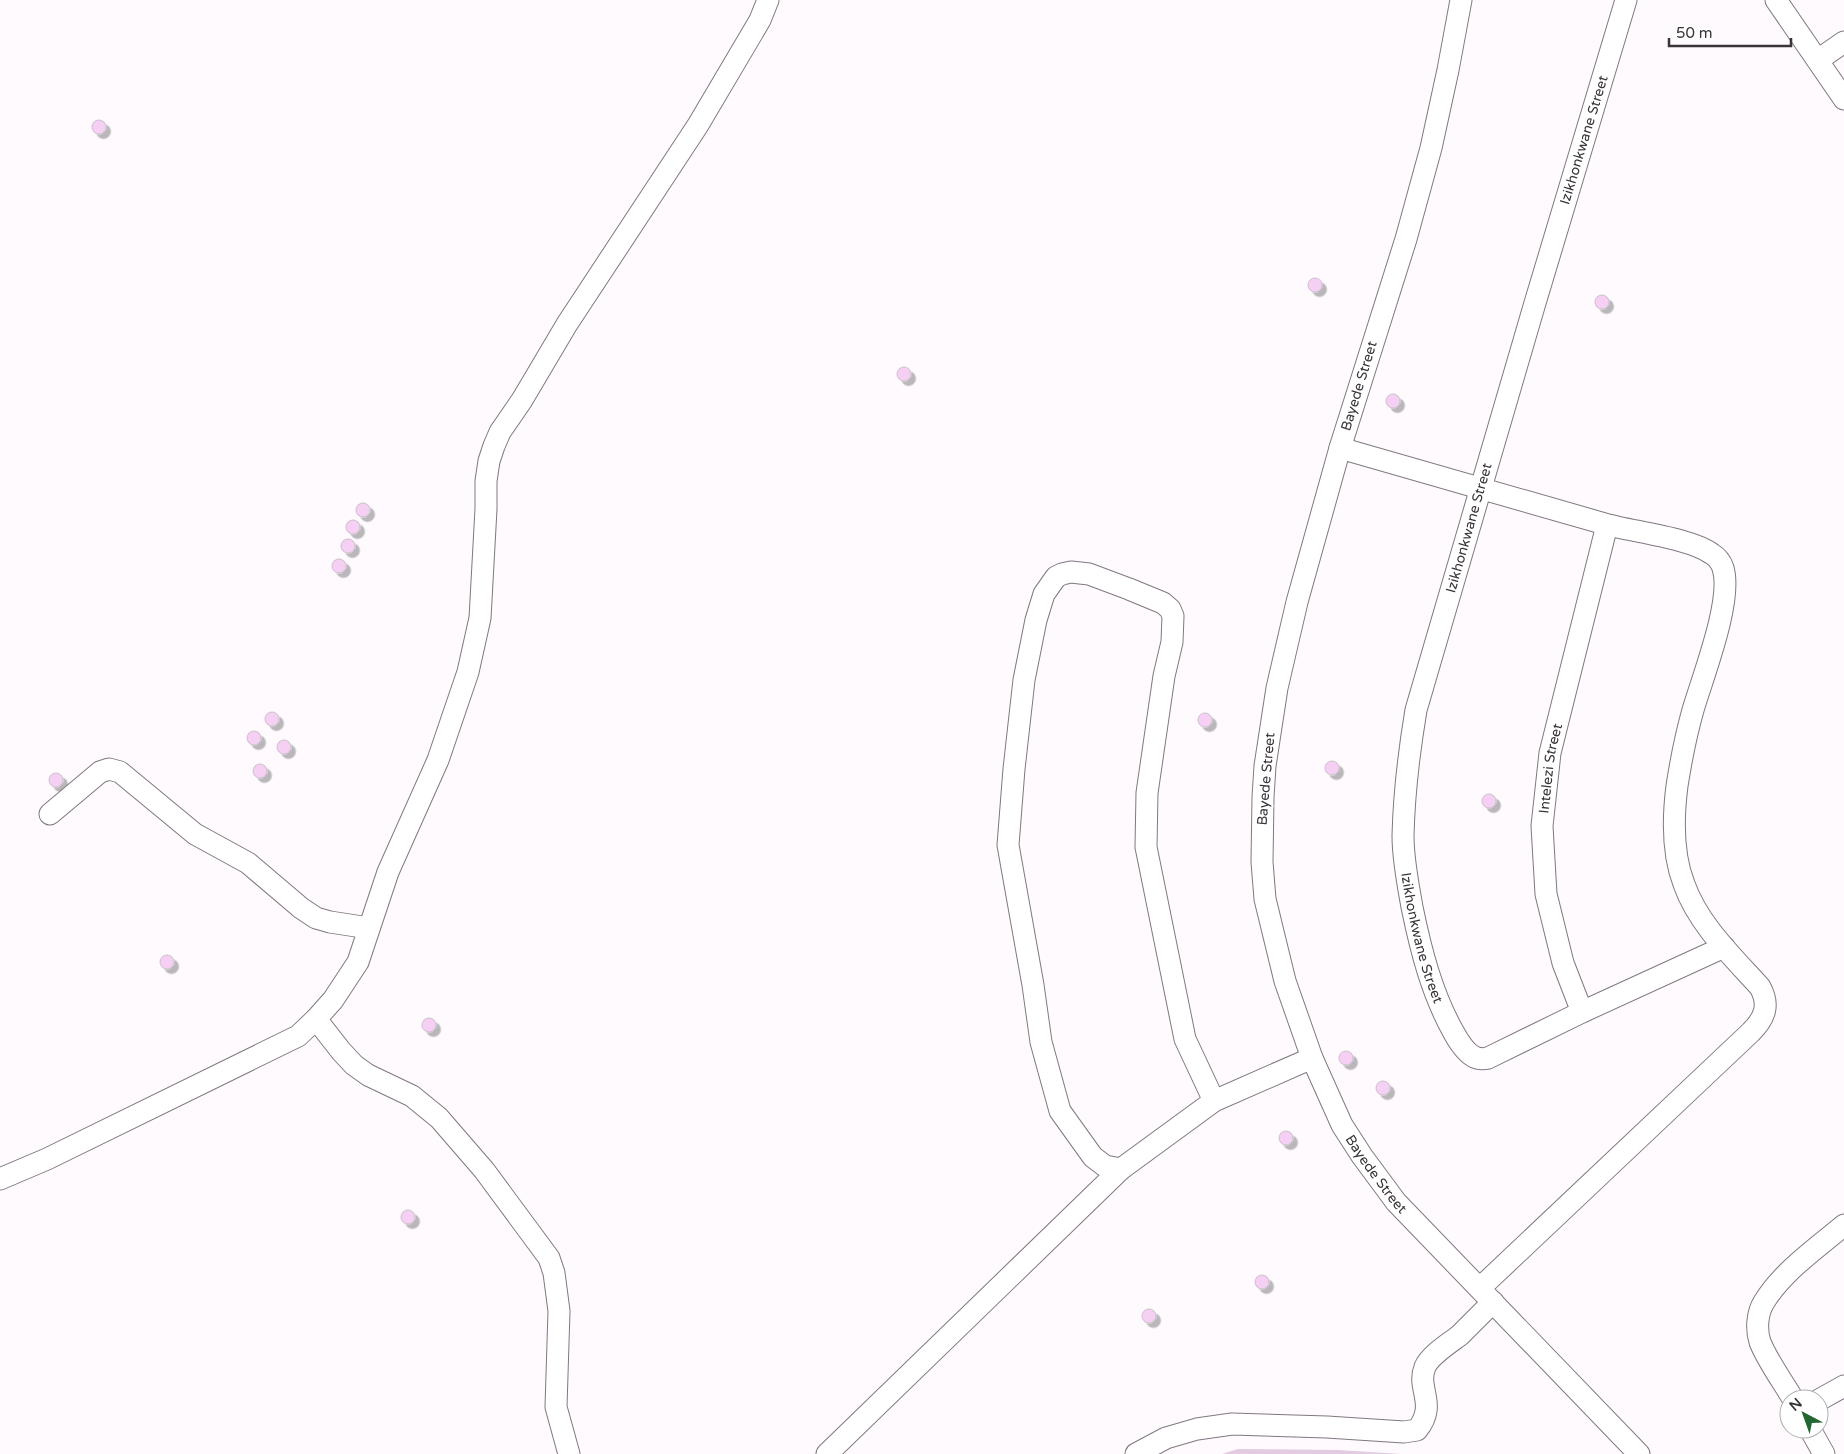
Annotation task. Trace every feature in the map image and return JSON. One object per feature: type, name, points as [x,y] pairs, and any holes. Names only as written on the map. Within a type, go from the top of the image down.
[{"type":"street","points":[[0,1179],[47,1159],[298,1036],[316,1019],[346,982],[358,962],[388,872],[438,760],[468,672],[480,618],[486,481],[489,461],[500,432],[567,324],[698,125],[760,20],[768,0]]},
{"type":"street","name":"Bayede Street","points":[[1461,0],[1431,148],[1406,238],[1340,448],[1297,602],[1279,678],[1265,766],[1263,797],[1262,862],[1265,900],[1284,981],[1312,1058],[1342,1125],[1362,1156],[1396,1202],[1639,1454]]},
{"type":"street","name":"Izikhonkwane Street","points":[[1582,1012],[1488,1058],[1482,1059],[1473,1056],[1459,1042],[1432,987],[1421,952],[1405,870],[1403,836],[1409,756],[1416,710],[1626,0]]},
{"type":"street","points":[[1776,0],[1844,99]]},
{"type":"street","points":[[1818,60],[1844,42]]},
{"type":"street","points":[[1136,1454],[1166,1438],[1189,1431],[1232,1424],[1336,1427],[1404,1432],[1417,1430],[1424,1421],[1428,1410],[1424,1382],[1425,1368],[1429,1360],[1460,1334],[1486,1295],[1758,1024],[1766,1008],[1764,995],[1760,987],[1724,947],[1700,915],[1683,883],[1675,845],[1674,818],[1683,750],[1715,636],[1724,596],[1722,566],[1713,554],[1691,544],[1607,524],[1340,448]]},
{"type":"street","name":"Intelezi Street","points":[[1582,1012],[1563,963],[1546,894],[1542,826],[1550,754],[1607,524]]},
{"type":"street","points":[[1121,1169],[1110,1168],[1100,1164],[1082,1144],[1060,1111],[1041,1042],[1033,985],[1008,845],[1024,680],[1036,620],[1044,594],[1056,577],[1062,574],[1071,572],[1090,574],[1163,603],[1170,609],[1173,616],[1172,642],[1164,676],[1147,793],[1146,847],[1185,1039],[1214,1101]]},
{"type":"street","points":[[50,814],[100,772],[110,769],[120,772],[195,834],[248,864],[316,918],[369,928]]},
{"type":"street","points":[[1582,1012],[1724,947]]},
{"type":"street","points":[[316,1019],[354,1065],[368,1075],[412,1096],[439,1118],[484,1170],[550,1258],[559,1312],[556,1407],[569,1454]]},
{"type":"street","points":[[827,1454],[1121,1169],[1214,1101],[1312,1058]]},
{"type":"street","points":[[1787,1389],[1760,1341],[1757,1319],[1763,1303],[1774,1289],[1792,1270],[1844,1225]]},
{"type":"street","points":[[1829,1394],[1844,1386]]},
{"type":"street","points":[[1816,1439],[1824,1454]]},
{"type":"shaded area","points":[[1238,1449],[1338,1450],[1402,1454],[1222,1454]]},
{"type":"building","points":[[96,120],[102,120],[106,127],[102,134],[96,134],[92,130],[92,124]]},
{"type":"building","points":[[1312,278],[1318,278],[1322,285],[1318,292],[1312,292],[1308,288],[1308,282]]},
{"type":"building","points":[[1599,295],[1605,295],[1609,302],[1605,309],[1599,309],[1595,305],[1595,299]]},
{"type":"building","points":[[901,367],[907,367],[911,374],[907,381],[901,381],[897,377],[897,371]]},
{"type":"building","points":[[1390,394],[1396,394],[1400,401],[1396,408],[1390,408],[1386,404],[1386,398]]},
{"type":"building","points":[[360,503],[366,503],[370,510],[366,517],[360,517],[356,513],[356,507]]},
{"type":"building","points":[[350,520],[356,520],[360,527],[356,534],[350,534],[346,530],[346,524]]},
{"type":"building","points":[[345,539],[351,539],[355,546],[351,553],[345,553],[341,549],[341,543]]},
{"type":"building","points":[[336,559],[342,559],[346,566],[342,573],[336,573],[332,569],[332,563]]},
{"type":"building","points":[[269,712],[275,712],[279,719],[275,726],[269,726],[265,722],[265,716]]},
{"type":"building","points":[[1202,713],[1208,713],[1212,720],[1208,727],[1202,727],[1198,723],[1198,717]]},
{"type":"building","points":[[251,731],[257,731],[261,738],[257,745],[251,745],[247,741],[247,735]]},
{"type":"building","points":[[281,740],[287,740],[291,747],[287,754],[281,754],[277,750],[277,744]]},
{"type":"building","points":[[1329,761],[1335,761],[1339,768],[1335,775],[1329,775],[1325,771],[1325,765]]},
{"type":"building","points":[[257,764],[263,764],[267,771],[263,778],[257,778],[253,774],[253,768]]},
{"type":"building","points":[[53,773],[59,773],[63,780],[59,787],[53,787],[49,783],[49,777]]},
{"type":"building","points":[[1486,794],[1492,794],[1496,801],[1492,808],[1486,808],[1482,804],[1482,798]]},
{"type":"building","points":[[164,955],[170,955],[174,962],[170,969],[164,969],[160,965],[160,959]]},
{"type":"building","points":[[426,1018],[432,1018],[436,1025],[432,1032],[426,1032],[422,1028],[422,1022]]},
{"type":"building","points":[[1343,1051],[1349,1051],[1353,1058],[1349,1065],[1343,1065],[1339,1061],[1339,1055]]},
{"type":"building","points":[[1380,1081],[1386,1081],[1390,1088],[1386,1095],[1380,1095],[1376,1091],[1376,1085]]},
{"type":"building","points":[[1283,1131],[1289,1131],[1293,1138],[1289,1145],[1283,1145],[1279,1141],[1279,1135]]},
{"type":"building","points":[[405,1210],[411,1210],[415,1217],[411,1224],[405,1224],[401,1220],[401,1214]]},
{"type":"building","points":[[1259,1275],[1265,1275],[1269,1282],[1265,1289],[1259,1289],[1255,1285],[1255,1279]]},
{"type":"building","points":[[1146,1309],[1152,1309],[1156,1316],[1152,1323],[1146,1323],[1142,1319],[1142,1313]]}]
